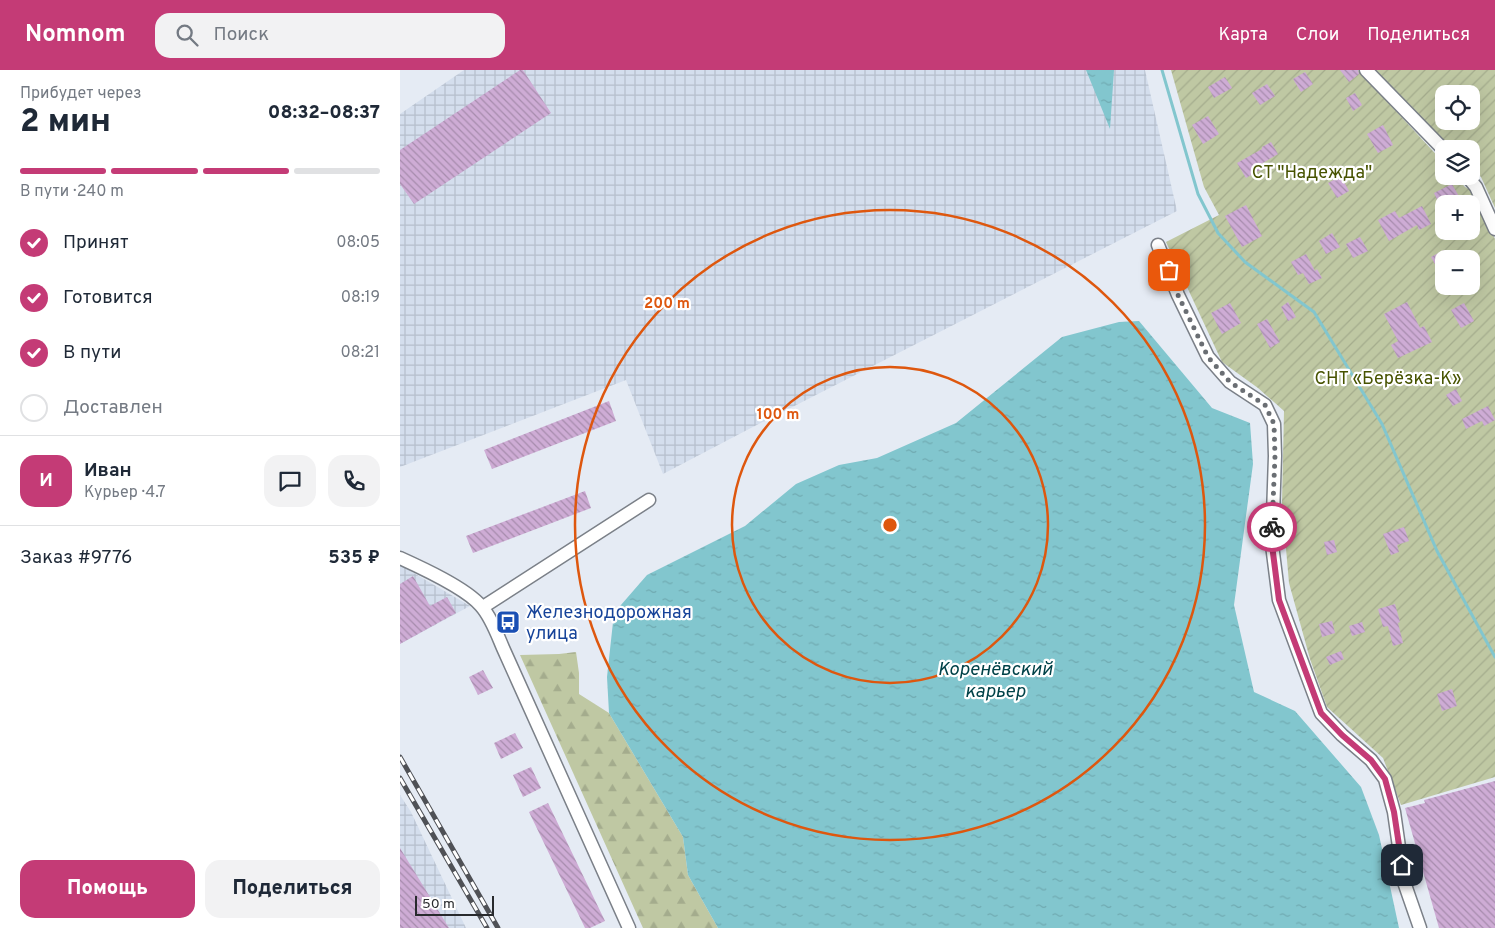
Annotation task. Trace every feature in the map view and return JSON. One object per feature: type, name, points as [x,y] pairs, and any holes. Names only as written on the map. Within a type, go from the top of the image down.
[{"type":"street","points":[[1366,70],[1435,141]]},
{"type":"street","points":[[1474,185],[1495,229]]},
{"type":"street","points":[[1158,245],[1178,295],[1208,357],[1230,382],[1265,405],[1274,424],[1275,456],[1272,545],[1279,600],[1321,713],[1342,735],[1371,760],[1385,779],[1394,812],[1404,882],[1420,928]]},
{"type":"street","points":[[483,607],[649,500]]},
{"type":"street","points":[[400,558],[457,588],[475,599],[483,607],[629,928]]},
{"type":"shaded area","points":[[464,70],[1145,70],[1177,211],[663,474],[626,380],[400,467],[400,114]]},
{"type":"shaded area","points":[[400,565],[470,606],[400,644]]},
{"type":"shaded area","points":[[400,795],[411,812],[466,928],[400,928]]},
{"type":"green space","name":"СНТ «Берёзка-К»","points":[[1171,70],[1358,70],[1435,153],[1435,185],[1463,185],[1472,191],[1474,195],[1435,195],[1435,240],[1480,240],[1480,208],[1495,239],[1495,777],[1401,805],[1383,758],[1327,707],[1310,659],[1289,583],[1282,503],[1284,411],[1258,388],[1222,362],[1166,242],[1219,215],[1204,187]]},
{"type":"green space","points":[[1375,70],[1495,70],[1495,208],[1481,177],[1480,140],[1444,140]]},
{"type":"green space","points":[[576,652],[579,694],[609,713],[683,837],[688,875],[718,928],[643,928],[520,655]]},
{"type":"water","points":[[1086,70],[1114,70],[1110,129]]},
{"type":"water","name":"Коренёвский карьер","points":[[1139,321],[1212,408],[1250,423],[1253,464],[1234,605],[1254,692],[1295,711],[1361,787],[1379,835],[1399,928],[718,928],[688,875],[683,837],[609,713],[607,677],[614,613],[647,575],[745,526],[796,484],[839,465],[877,458],[956,423],[1062,337],[1119,322]]},
{"type":"building","points":[[520,70],[523,70],[551,113],[414,204],[400,184],[400,150]]},
{"type":"building","points":[[1340,70],[1358,70],[1359,74],[1349,82]]},
{"type":"building","points":[[1305,72],[1313,84],[1301,92],[1293,79]]},
{"type":"building","points":[[1225,77],[1232,88],[1214,98],[1208,87]]},
{"type":"building","points":[[1267,84],[1275,96],[1260,105],[1252,93]]},
{"type":"building","points":[[1355,93],[1362,105],[1353,111],[1346,98]]},
{"type":"building","points":[[1208,116],[1219,134],[1203,144],[1192,125]]},
{"type":"building","points":[[1383,125],[1393,145],[1378,153],[1367,134]]},
{"type":"building","points":[[1271,142],[1278,154],[1258,166],[1260,170],[1246,178],[1237,163]]},
{"type":"building","points":[[1341,176],[1349,191],[1337,198],[1328,183]]},
{"type":"building","points":[[1453,185],[1458,195],[1435,195],[1434,193]]},
{"type":"building","points":[[1246,205],[1262,236],[1242,247],[1225,216]]},
{"type":"building","points":[[1422,206],[1431,224],[1419,230],[1417,225],[1389,241],[1378,220],[1395,211],[1399,218]]},
{"type":"building","points":[[1332,233],[1340,247],[1326,254],[1319,241]]},
{"type":"building","points":[[1360,237],[1368,251],[1353,258],[1346,244]]},
{"type":"building","points":[[1306,254],[1315,271],[1317,269],[1322,278],[1309,284],[1303,273],[1298,275],[1291,262]]},
{"type":"building","points":[[1435,255],[1435,264],[1431,257]]},
{"type":"building","points":[[1288,302],[1296,317],[1288,321],[1281,307]]},
{"type":"building","points":[[1407,302],[1420,328],[1424,326],[1432,342],[1398,358],[1391,345],[1398,341],[1384,314]]},
{"type":"building","points":[[1230,303],[1241,323],[1222,334],[1211,313]]},
{"type":"building","points":[[1464,303],[1474,321],[1461,328],[1451,310]]},
{"type":"building","points":[[1267,319],[1280,342],[1270,348],[1257,324]]},
{"type":"building","points":[[1456,389],[1462,401],[1453,406],[1446,395]]},
{"type":"building","points":[[609,401],[616,421],[492,469],[484,450]]},
{"type":"building","points":[[1488,406],[1495,420],[1484,426],[1482,421],[1466,429],[1462,419]]},
{"type":"building","points":[[585,491],[591,508],[473,553],[466,536]]},
{"type":"building","points":[[1404,527],[1409,541],[1397,545],[1399,552],[1391,555],[1383,534]]},
{"type":"building","points":[[1334,540],[1337,552],[1327,555],[1324,542]]},
{"type":"building","points":[[413,576],[430,606],[447,597],[456,613],[400,644],[400,584]]},
{"type":"building","points":[[1395,604],[1403,643],[1393,646],[1388,626],[1383,627],[1378,609]]},
{"type":"building","points":[[1332,621],[1335,633],[1322,637],[1319,624]]},
{"type":"building","points":[[1362,622],[1365,632],[1352,636],[1349,626]]},
{"type":"building","points":[[1341,651],[1344,659],[1330,665],[1326,657]]},
{"type":"building","points":[[483,670],[493,688],[478,695],[469,677]]},
{"type":"building","points":[[1452,689],[1457,706],[1442,711],[1437,694]]},
{"type":"building","points":[[515,733],[523,748],[501,759],[494,743]]},
{"type":"building","points":[[531,767],[541,788],[523,797],[513,775]]},
{"type":"building","points":[[1495,781],[1495,928],[1439,928],[1405,808],[1425,803],[1424,800]]},
{"type":"building","points":[[548,803],[605,921],[590,928],[585,928],[529,812]]},
{"type":"building","points":[[400,848],[449,928],[400,928]]},
{"type":"waterway","points":[[1162,70],[1198,194],[1218,233],[1245,262],[1314,312],[1382,424],[1437,551],[1495,657]]},
{"type":"railway","points":[[400,757],[498,928]]},
{"type":"railway","points":[[400,778],[487,928]]},
{"type":"way so far","points":[[1169,270],[1178,295],[1208,357],[1230,382],[1265,405],[1274,424],[1275,456],[1272,527]]},
{"type":"place","name":"Железнодорожная улица","points":[[508,622]]},
{"type":"route","points":[[1272,527],[1272,545],[1279,600],[1321,713],[1342,735],[1371,760],[1385,779],[1394,812],[1402,865]]},
{"type":"park label","name":"СТ \"Надежда\"","points":[[1312,172]]}]
